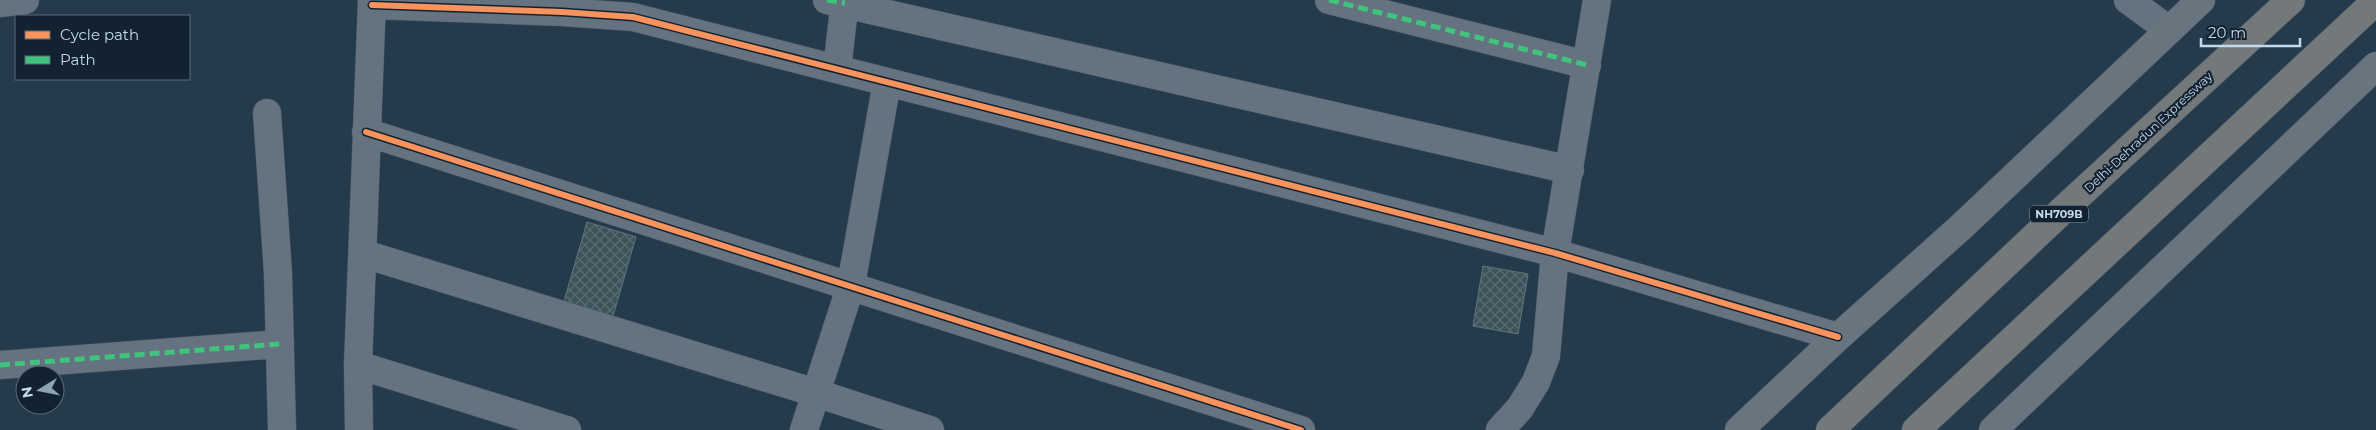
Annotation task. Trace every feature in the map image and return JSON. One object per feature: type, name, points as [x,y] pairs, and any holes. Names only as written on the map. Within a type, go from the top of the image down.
[{"type":"highway","name":"Delhi-Dehradun Expressway","points":[[1830,430],[2291,0]]},
{"type":"highway","points":[[1916,430],[2376,1]]},
{"type":"street","points":[[0,3],[25,0]]},
{"type":"street","points":[[1329,0],[1587,65]]},
{"type":"street","points":[[1500,430],[1520,408],[1536,382],[1546,356],[1555,253],[1597,0]]},
{"type":"street","points":[[2128,0],[2169,30]]},
{"type":"street","points":[[1739,430],[1838,337],[1961,228],[2202,0]]},
{"type":"street","points":[[837,69],[839,1],[1570,170]]},
{"type":"street","points":[[358,430],[358,365],[364,254],[366,132],[372,2],[633,9],[837,69],[1555,253],[1838,337]]},
{"type":"street","points":[[1993,430],[2376,66]]},
{"type":"street","points":[[804,430],[851,285],[887,82]]},
{"type":"street","points":[[267,113],[278,273],[282,430]]},
{"type":"street","points":[[366,132],[851,285],[1301,430]]},
{"type":"street","points":[[364,254],[816,392],[930,430]]},
{"type":"street","points":[[0,365],[280,344]]},
{"type":"street","points":[[358,365],[566,430]]},
{"type":"building","points":[[587,222],[636,237],[613,316],[564,301]]},
{"type":"building","points":[[1483,266],[1528,274],[1518,334],[1473,326]]},
{"type":"marked path","points":[[827,0],[845,3]]},
{"type":"marked path","points":[[1329,0],[1587,65]]},
{"type":"marked path","points":[[0,365],[280,344]]},
{"type":"cycle path","points":[[372,5],[562,12],[633,17],[1555,253],[1838,337]]},
{"type":"cycle path","points":[[366,132],[1301,430]]}]
